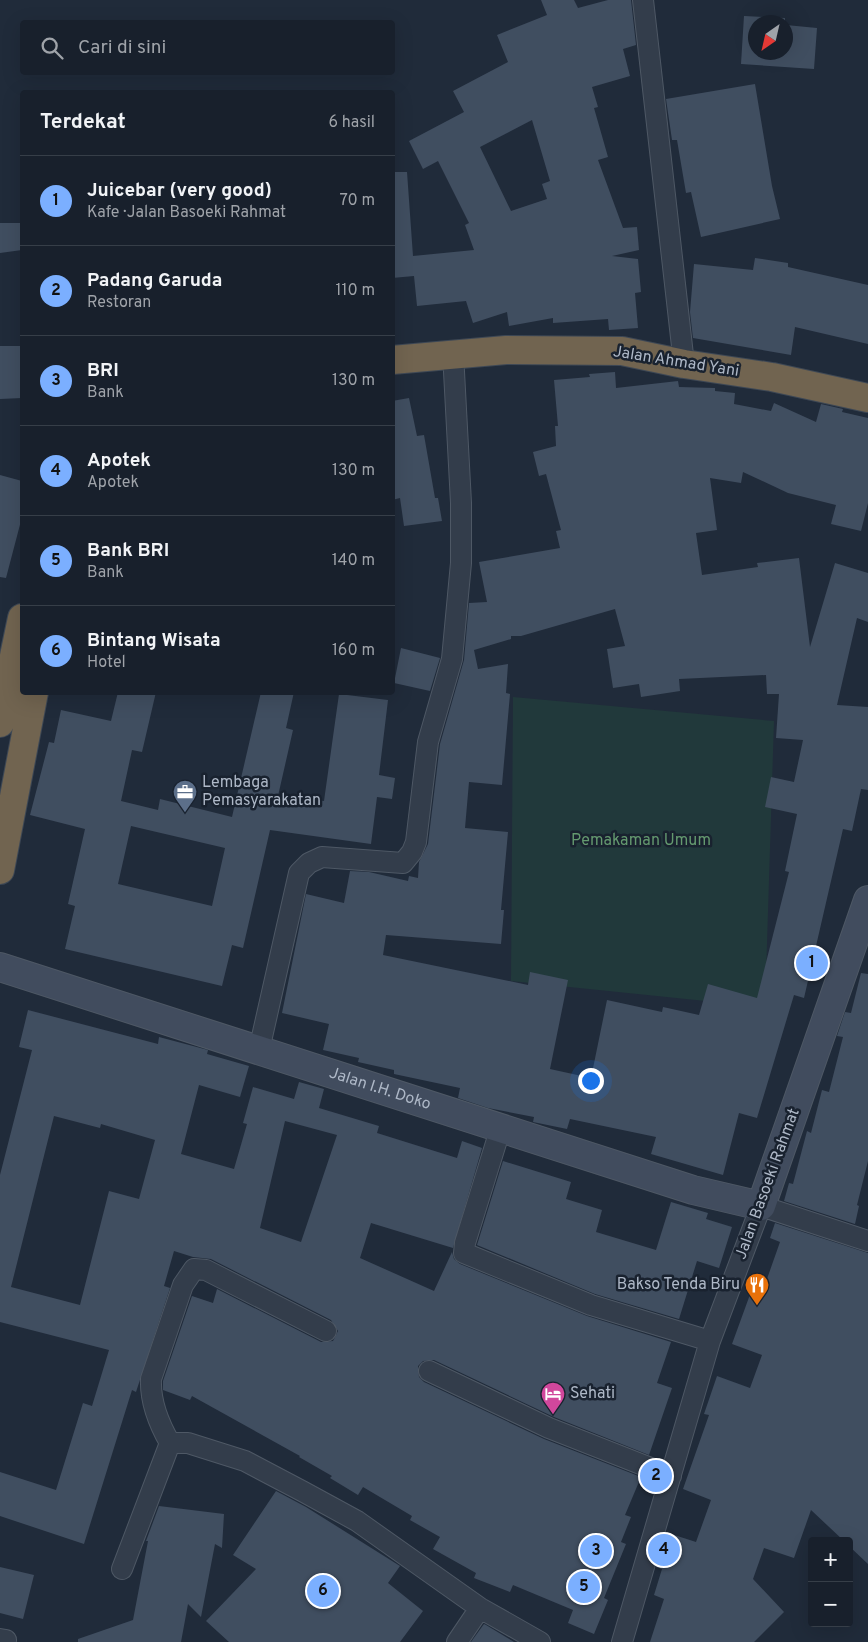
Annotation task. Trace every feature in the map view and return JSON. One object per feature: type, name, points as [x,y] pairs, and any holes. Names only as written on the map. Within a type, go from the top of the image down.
[{"type":"highway","name":"Jalan Ahmad Yani","points":[[395,360],[453,353],[506,350],[622,351],[684,364],[772,377],[868,398]]},
{"type":"highway","points":[[0,723],[20,628]]},
{"type":"highway","points":[[0,870],[33,695]]},
{"type":"street","points":[[643,0],[684,364]]},
{"type":"street","points":[[259,1050],[300,873],[309,863],[322,856],[403,862],[412,852],[416,842],[428,742],[452,659],[461,563],[461,504],[453,353]]},
{"type":"street","name":"Jalan Basoeki Rahmat","points":[[622,1642],[710,1341],[761,1206],[868,902]]},
{"type":"street","name":"Jalan I.H. Doko","points":[[0,967],[693,1190],[761,1206]]},
{"type":"street","points":[[501,1127],[465,1243],[464,1253],[591,1305],[710,1341]]},
{"type":"street","points":[[761,1206],[868,1241]]},
{"type":"street","points":[[122,1569],[170,1443],[160,1424],[150,1392],[151,1379],[183,1285],[194,1269],[206,1270],[326,1331]]},
{"type":"street","points":[[429,1371],[549,1428],[671,1476]]},
{"type":"street","points":[[170,1443],[188,1443],[245,1461],[261,1469],[357,1521],[480,1608],[540,1642]]},
{"type":"street","points":[[457,1642],[480,1608]]},
{"type":"green space","name":"Pemakaman Umum","points":[[513,697],[774,721],[765,1007],[511,981]]},
{"type":"building","points":[[541,0],[574,0],[578,8],[608,0],[631,0],[636,45],[623,49],[630,76],[592,87],[598,107],[594,108],[608,157],[598,160],[623,228],[637,227],[639,250],[612,256],[638,259],[641,292],[635,293],[638,328],[609,330],[608,319],[553,323],[553,318],[509,326],[507,312],[473,323],[466,301],[417,306],[414,276],[395,278],[395,172],[407,172],[413,256],[474,250],[465,225],[469,223],[438,161],[423,169],[409,141],[464,112],[453,91],[508,62],[497,35],[547,15]],"holes":[[[532,120],[550,181],[542,184],[547,199],[511,211],[480,147]]]},
{"type":"building","points":[[744,16],[748,16],[748,60],[793,60],[793,26],[817,28],[814,69],[741,64]]},
{"type":"building","points":[[755,84],[772,186],[780,219],[701,237],[691,192],[686,193],[677,140],[672,140],[666,99]]},
{"type":"building","points":[[0,223],[20,223],[20,250],[0,253]]},
{"type":"building","points":[[755,258],[788,263],[788,267],[868,285],[868,344],[795,327],[791,355],[693,338],[690,312],[694,264],[753,270]]},
{"type":"building","points":[[0,346],[20,346],[20,398],[0,399]]},
{"type":"building","points":[[615,372],[616,388],[678,381],[679,387],[715,388],[715,391],[735,393],[734,404],[771,411],[774,403],[816,422],[821,404],[843,409],[842,412],[868,418],[868,503],[861,531],[831,524],[836,505],[788,493],[743,472],[741,483],[710,478],[717,530],[696,533],[702,575],[758,567],[757,563],[799,558],[810,647],[835,563],[868,573],[868,622],[857,618],[837,705],[868,707],[868,790],[861,789],[852,831],[843,829],[804,998],[794,995],[757,1118],[739,1113],[723,1175],[651,1154],[656,1137],[570,1119],[567,1129],[533,1122],[534,1117],[488,1108],[458,1098],[460,1088],[394,1074],[394,1070],[358,1062],[359,1058],[323,1050],[329,1024],[282,1013],[306,894],[344,903],[350,871],[369,872],[408,881],[409,876],[418,878],[419,862],[428,844],[440,744],[464,660],[469,603],[487,602],[479,562],[560,548],[556,531],[561,530],[546,474],[539,476],[533,452],[556,446],[555,426],[558,426],[554,380],[590,377],[589,374]],"holes":[[[615,609],[625,646],[607,649],[613,688],[639,684],[641,697],[680,691],[679,679],[766,675],[767,694],[779,694],[776,738],[803,740],[794,782],[771,777],[765,807],[797,814],[785,871],[789,872],[757,998],[708,984],[699,1015],[663,1007],[662,1012],[607,1000],[591,1078],[550,1069],[568,980],[530,972],[528,985],[383,955],[386,935],[501,944],[504,910],[501,910],[508,832],[465,828],[469,782],[502,785],[510,694],[506,693],[508,664],[478,669],[474,650],[511,639],[511,636],[521,636]]]},
{"type":"building","points":[[409,398],[417,436],[424,435],[435,498],[438,498],[442,521],[404,526],[400,498],[395,499],[395,400]]},
{"type":"building","points":[[0,475],[20,480],[20,525],[6,578],[0,577]]},
{"type":"building","points":[[401,648],[440,658],[430,691],[395,683]]},
{"type":"building","points":[[117,695],[155,695],[142,752],[132,750],[121,801],[158,810],[160,799],[232,817],[260,695],[293,695],[286,728],[293,730],[278,796],[324,801],[339,695],[388,700],[379,775],[395,778],[392,799],[377,797],[371,844],[270,830],[243,948],[232,945],[222,986],[65,949],[75,906],[68,904],[85,829],[30,815],[49,742],[54,743],[61,710],[111,721]],"holes":[[[131,826],[225,848],[212,906],[118,884]]]},
{"type":"building","points":[[861,973],[868,974],[868,1161],[857,1205],[859,1206],[855,1224],[784,1201],[789,1183],[793,1184],[807,1131],[811,1133],[822,1090],[829,1092],[843,1037],[837,1036],[845,1012],[851,1013]]},
{"type":"building","points":[[28,1010],[158,1044],[159,1037],[208,1050],[207,1054],[249,1066],[240,1097],[199,1085],[181,1154],[234,1169],[247,1124],[243,1123],[253,1087],[294,1099],[299,1082],[324,1089],[319,1108],[379,1126],[377,1133],[457,1158],[462,1141],[482,1148],[453,1248],[371,1223],[360,1258],[434,1291],[452,1252],[454,1259],[460,1264],[587,1316],[671,1342],[657,1383],[672,1388],[649,1455],[554,1417],[434,1360],[423,1361],[418,1366],[419,1377],[424,1382],[544,1439],[641,1477],[625,1515],[631,1517],[621,1542],[626,1544],[604,1598],[608,1600],[594,1634],[568,1623],[573,1610],[513,1585],[510,1592],[474,1578],[476,1573],[433,1549],[440,1537],[410,1520],[412,1516],[363,1487],[358,1495],[330,1478],[332,1476],[300,1456],[192,1396],[190,1400],[163,1390],[163,1381],[192,1296],[213,1303],[217,1289],[321,1342],[333,1341],[338,1331],[331,1320],[211,1259],[193,1257],[174,1251],[164,1286],[170,1288],[136,1392],[132,1390],[84,1544],[0,1516],[0,1472],[56,1490],[83,1403],[92,1406],[109,1350],[0,1322],[0,1175],[32,1050],[19,1047]],"holes":[[[54,1116],[100,1128],[101,1124],[155,1140],[139,1199],[109,1191],[80,1305],[11,1287]],[[285,1121],[337,1135],[301,1242],[260,1228]]]},
{"type":"building","points":[[503,1161],[571,1182],[566,1199],[602,1210],[596,1232],[656,1250],[671,1202],[708,1213],[706,1219],[732,1227],[719,1268],[697,1261],[679,1319],[595,1294],[477,1245]]},
{"type":"building","points":[[775,1223],[868,1253],[868,1564],[853,1550],[853,1537],[840,1537],[811,1510],[794,1558],[764,1548],[753,1579],[784,1612],[754,1642],[650,1642],[664,1599],[654,1595],[662,1569],[656,1567],[668,1533],[696,1542],[711,1500],[683,1489],[709,1415],[704,1414],[717,1376],[750,1388],[762,1355],[732,1344],[752,1289],[762,1293],[780,1242],[770,1238]]},
{"type":"building","points":[[276,1491],[306,1507],[400,1566],[388,1583],[423,1611],[400,1642],[229,1642],[206,1621],[256,1569],[233,1555]]},
{"type":"building","points":[[159,1506],[224,1514],[222,1548],[215,1544],[201,1617],[188,1604],[181,1642],[78,1642],[78,1639],[133,1620],[148,1541],[146,1541]]},
{"type":"building","points":[[0,1567],[34,1575],[23,1619],[0,1613]]},
{"type":"building","points":[[484,1624],[486,1625],[514,1642],[471,1642]]},
{"type":"place","name":"Lembaga Pemasyarakatan","points":[[185,813]]},
{"type":"place","name":"Juicebar (very good)","points":[[812,963]]},
{"type":"place","name":"Bakso Tenda Biru","points":[[757,1306]]},
{"type":"place","name":"Sehati","points":[[553,1415]]},
{"type":"place","name":"Padang Garuda","points":[[656,1476]]},
{"type":"place","name":"Apotek","points":[[664,1550]]},
{"type":"place","name":"BRI","points":[[596,1551]]},
{"type":"place","name":"Bank BRI","points":[[584,1587]]},
{"type":"place","name":"Bintang Wisata","points":[[323,1591]]}]
